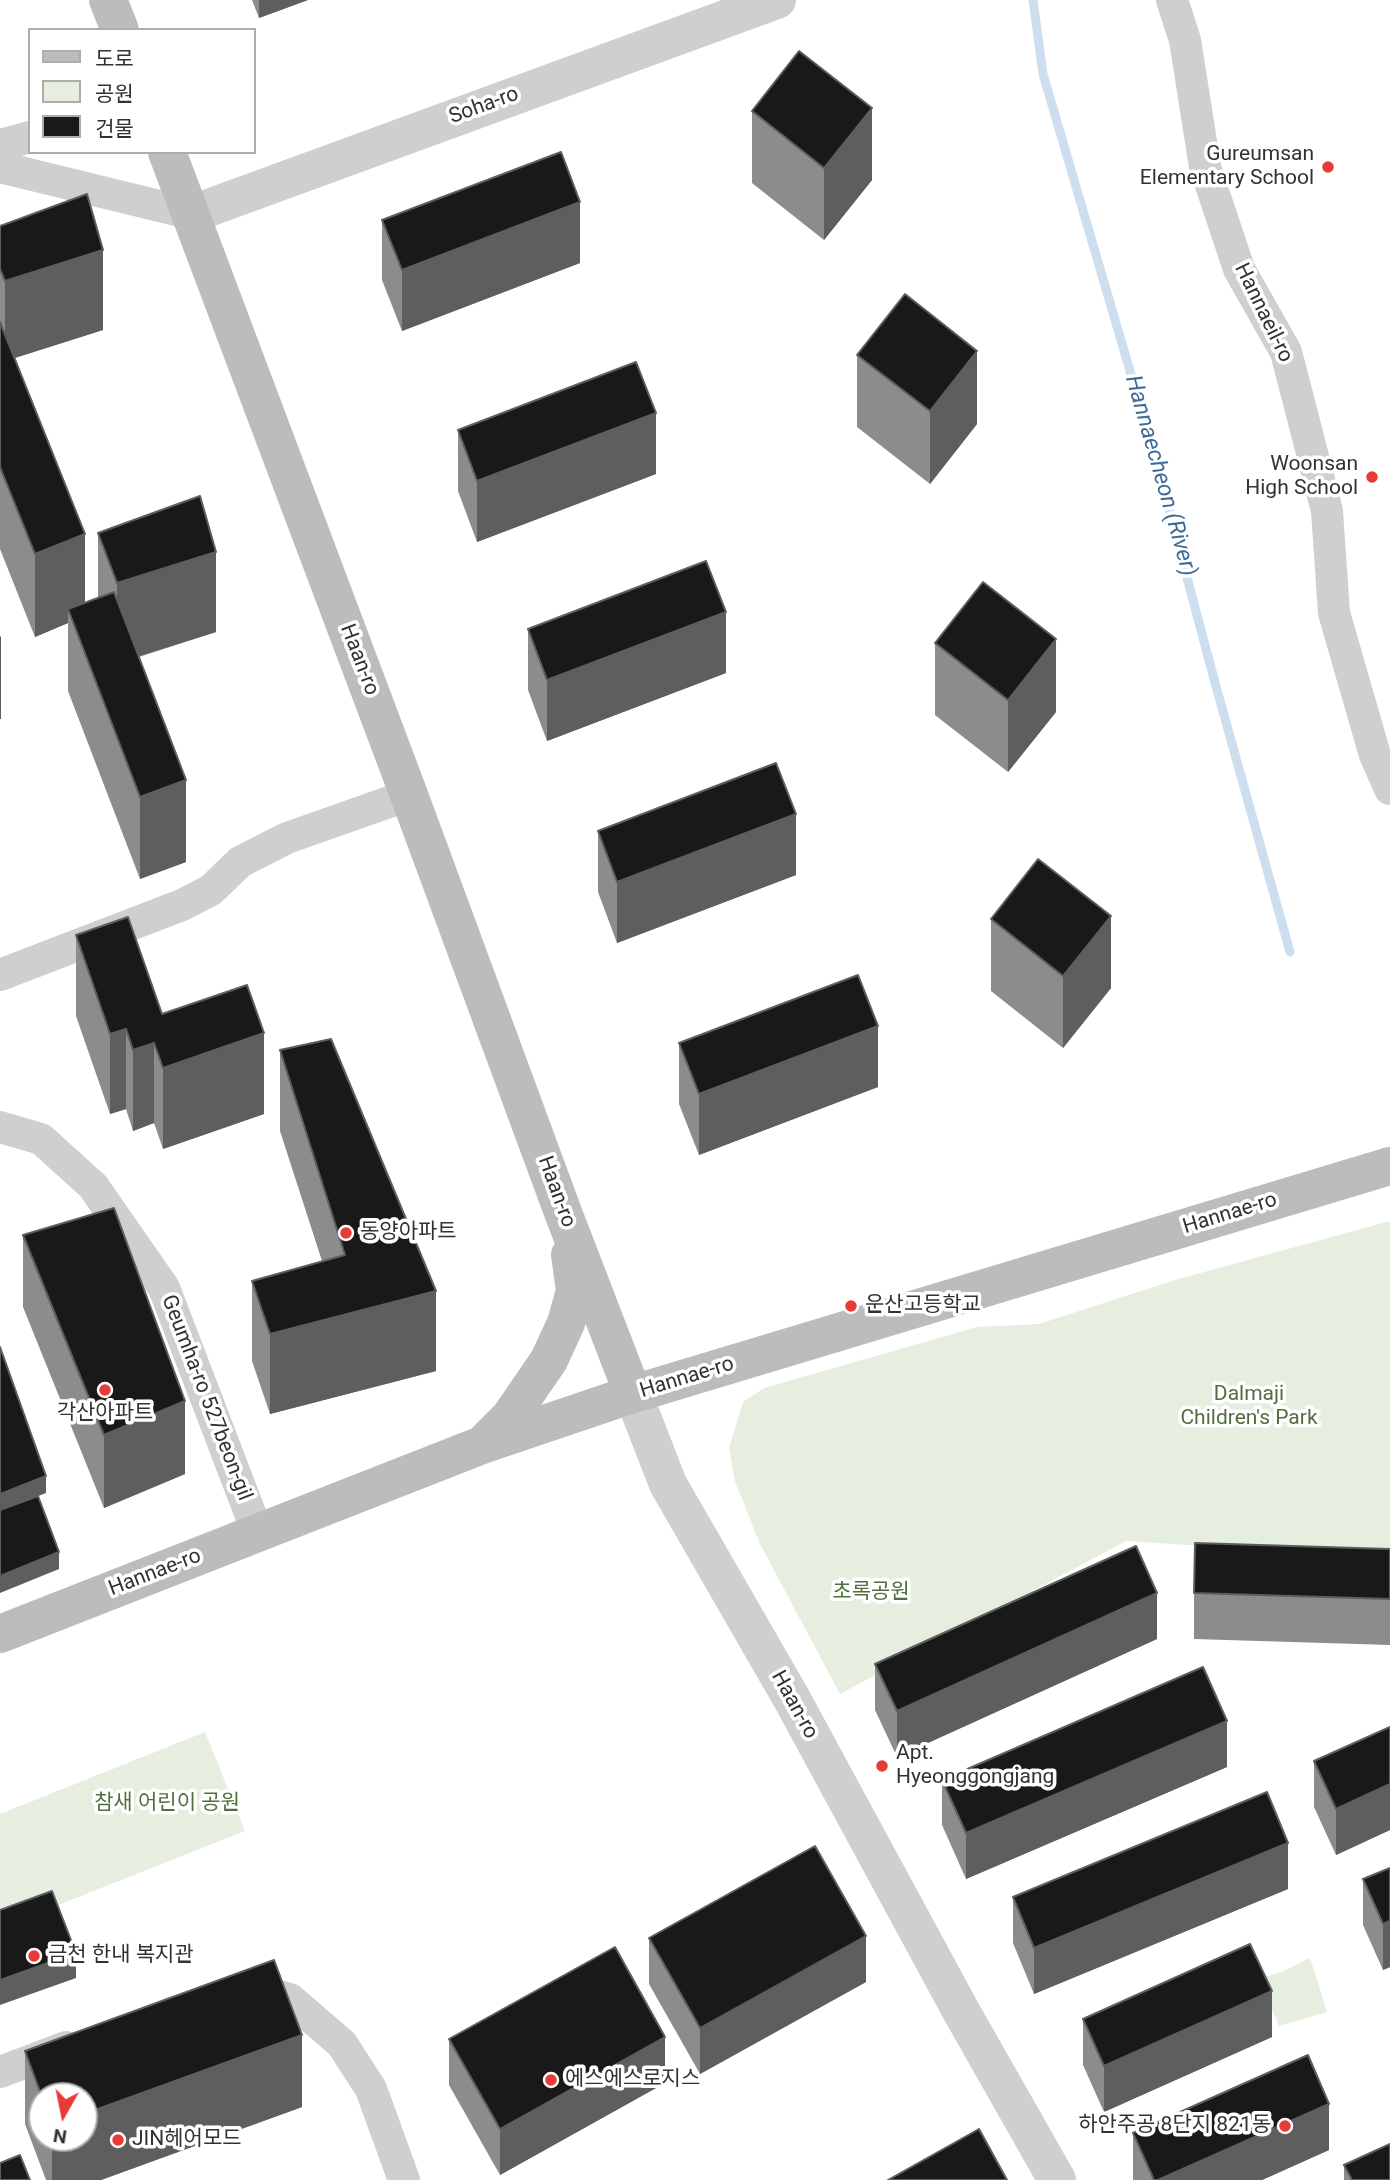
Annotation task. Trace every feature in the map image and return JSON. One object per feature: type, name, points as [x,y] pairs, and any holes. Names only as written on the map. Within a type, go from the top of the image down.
[{"type":"main road","points":[[108,0],[119,28]]},
{"type":"main road","name":"Haan-ro","points":[[168,154],[633,1394]]},
{"type":"main road","name":"Hannae-ro","points":[[0,1634],[482,1445],[633,1394],[1390,1167]]},
{"type":"main road","points":[[482,1445],[510,1417],[527,1394],[549,1360],[566,1322],[575,1292],[564,1215]]},
{"type":"street","name":"Soha-ro","points":[[192,214],[777,0]]},
{"type":"street","name":"Hannaeil-ro","points":[[1172,0],[1185,40],[1205,167],[1239,269],[1286,352],[1326,512],[1334,613],[1375,755],[1390,789]]},
{"type":"street","points":[[0,145],[28,138]]},
{"type":"street","points":[[0,167],[192,214]]},
{"type":"street","points":[[0,975],[181,905],[211,890],[240,862],[287,838],[409,795]]},
{"type":"street","name":"Geumha-ro 527beon-gil","points":[[0,1128],[41,1139],[93,1185],[164,1289],[258,1534]]},
{"type":"street","name":"Haan-ro","points":[[633,1394],[668,1484],[793,1701],[1056,2180]]},
{"type":"street","points":[[222,1988],[235,1983],[290,1999],[342,2044],[371,2089],[404,2180]]},
{"type":"street","points":[[0,2072],[91,2038]]},
{"type":"green space","name":"Dalmaji Children's Park","points":[[1390,1221],[1390,1558],[1126,1541],[840,1694],[759,1542],[735,1481],[729,1448],[743,1402],[764,1388],[977,1327],[1039,1324],[1175,1280]]},
{"type":"green space","name":"참새 어린이 공원","points":[[205,1732],[245,1831],[0,1928],[0,1814]]},
{"type":"green space","points":[[1310,1958],[1327,2012],[1279,2026],[1259,1978],[1281,1972]]},
{"type":"building","points":[[799,51],[872,108],[824,168],[752,111]]},
{"type":"building","points":[[561,152],[580,202],[402,270],[382,220]]},
{"type":"building","points":[[87,194],[103,250],[5,281],[0,269],[0,226]]},
{"type":"building","points":[[905,294],[977,351],[930,411],[857,355]]},
{"type":"building","points":[[0,322],[85,534],[35,554],[0,467]]},
{"type":"building","points":[[636,362],[656,413],[477,481],[458,430]]},
{"type":"building","points":[[200,496],[216,552],[117,583],[98,533]]},
{"type":"building","points":[[706,561],[726,612],[547,680],[528,629]]},
{"type":"building","points":[[983,582],[1056,639],[1008,700],[935,643]]},
{"type":"building","points":[[114,592],[186,780],[140,797],[68,609]]},
{"type":"building","points":[[776,763],[796,814],[617,882],[598,831]]},
{"type":"building","points":[[1038,859],[1111,916],[1063,976],[991,919]]},
{"type":"building","points":[[128,917],[162,1014],[247,985],[264,1033],[163,1068],[154,1043],[133,1050],[126,1029],[110,1034],[76,935]]},
{"type":"building","points":[[858,975],[878,1026],[699,1094],[679,1043]]},
{"type":"building","points":[[331,1039],[436,1291],[270,1334],[252,1281],[345,1255],[280,1050]]},
{"type":"building","points":[[114,1208],[185,1401],[104,1435],[23,1235]]},
{"type":"building","points":[[0,1347],[46,1476],[0,1494]]},
{"type":"building","points":[[38,1496],[59,1552],[0,1576],[0,1510]]},
{"type":"building","points":[[1195,1543],[1390,1549],[1390,1599],[1194,1593]]},
{"type":"building","points":[[1136,1546],[1157,1593],[897,1711],[875,1664]]},
{"type":"building","points":[[1203,1667],[1227,1721],[966,1833],[942,1780]]},
{"type":"building","points":[[1390,1727],[1390,1784],[1336,1809],[1314,1761]]},
{"type":"building","points":[[1267,1792],[1288,1843],[1034,1948],[1013,1897]]},
{"type":"building","points":[[815,1846],[866,1936],[700,2028],[649,1938]]},
{"type":"building","points":[[1390,1868],[1390,1921],[1383,1924],[1363,1879]]},
{"type":"building","name":"금천 한내 복지관","points":[[52,1891],[76,1953],[0,1980],[0,1910]]},
{"type":"building","points":[[1250,1944],[1272,1991],[1104,2066],[1083,2019]]},
{"type":"building","points":[[615,1947],[665,2037],[500,2129],[449,2039]]},
{"type":"building","points":[[274,1960],[302,2035],[98,2109],[98,2082],[36,2082],[25,2051]]},
{"type":"building","points":[[1308,2055],[1329,2104],[1154,2180],[1133,2133]]},
{"type":"building","points":[[979,2129],[1007,2180],[888,2180]]},
{"type":"building","points":[[1390,2144],[1390,2180],[1352,2180],[1344,2165]]},
{"type":"building","points":[[20,2155],[30,2180],[0,2180],[0,2163]]},
{"type":"waterway","name":"Hannaecheon (River)","points":[[1033,0],[1043,74],[1152,446],[1290,952]]},
{"type":"place","name":"Gureumsan Elementary School","points":[[1328,167]]},
{"type":"place","name":"Woonsan High School","points":[[1372,477]]},
{"type":"place","name":"동양아파트","points":[[346,1233]]},
{"type":"place","name":"운산고등학교","points":[[851,1306]]},
{"type":"place","name":"각산아파트","points":[[105,1390]]},
{"type":"place","name":"Apt. Hyeonggongjang","points":[[882,1766]]},
{"type":"place","name":"금천 한내 복지관","points":[[34,1956]]},
{"type":"place","name":"에스에스로지스","points":[[551,2080]]},
{"type":"place","name":"하안주공 8단지 821동","points":[[1285,2126]]},
{"type":"place","name":"JIN헤어모드","points":[[118,2140]]},
{"type":"park label","name":"초록공원","points":[[871,1593]]}]
